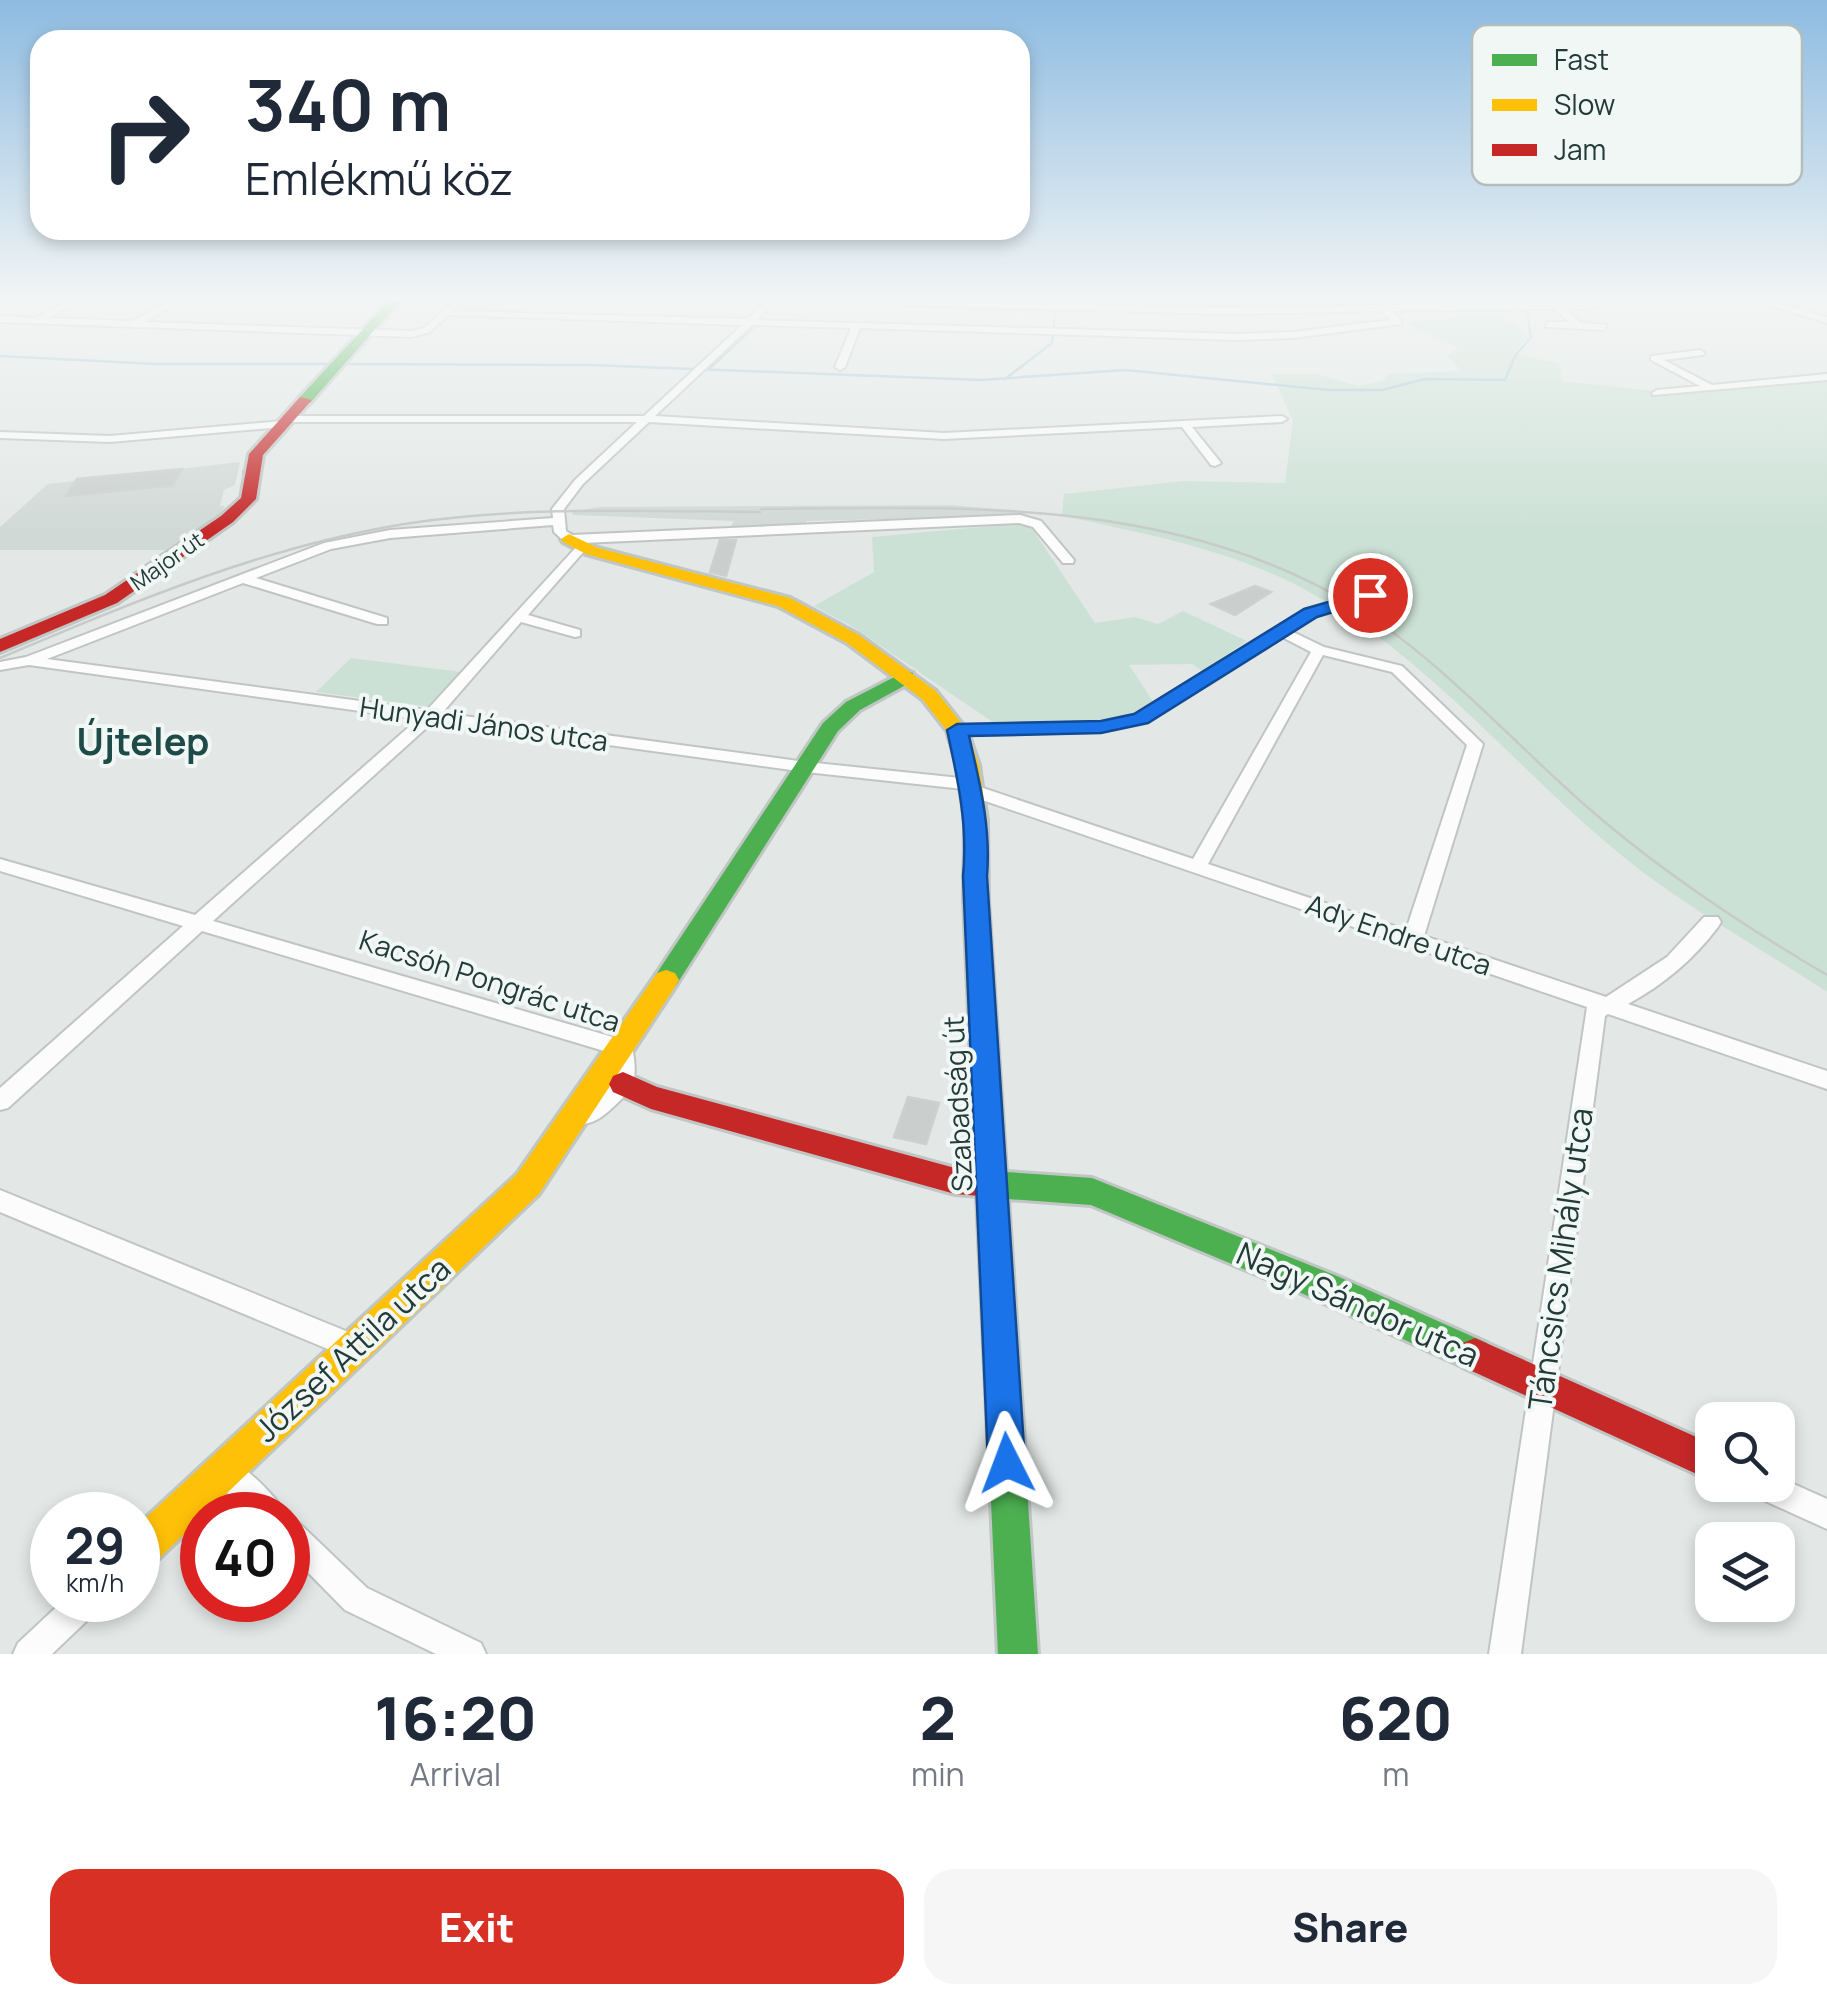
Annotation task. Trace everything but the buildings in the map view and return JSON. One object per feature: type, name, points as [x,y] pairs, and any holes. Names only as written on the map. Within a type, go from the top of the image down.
[{"type":"street","name":"Major út","points":[[0,646],[111,598],[227,520],[248,499],[256,454],[280,423],[325,378]]},
{"type":"street","points":[[569,536],[558,509],[579,482],[688,378]]},
{"type":"street","points":[[1693,378],[1712,388]]},
{"type":"street","points":[[1657,393],[1825,378]]},
{"type":"street","points":[[0,435],[110,440],[280,423],[645,419],[944,436],[1282,419]]},
{"type":"street","points":[[1184,423],[1215,463]]},
{"type":"street","points":[[29,661],[240,578],[354,540],[569,536],[1020,518],[1037,524],[1068,560]]},
{"type":"street","points":[[0,1101],[432,715],[518,617],[569,536]]},
{"type":"street","name":"Szabadság út","points":[[569,536],[800,608],[837,628],[906,677],[942,706],[957,730],[978,846],[975,876],[1018,1654]]},
{"type":"street","points":[[240,578],[382,621]]},
{"type":"street","points":[[957,730],[1101,727],[1141,718],[1281,631],[1330,606],[1370,595]]},
{"type":"street","points":[[518,617],[575,633]]},
{"type":"street","points":[[1281,631],[1319,650],[1405,674],[1475,744],[1413,938]]},
{"type":"street","points":[[1197,867],[1319,650]]},
{"type":"street","name":"Hunyadi János utca","points":[[0,666],[29,661],[970,787]]},
{"type":"street","name":"József Attila utca","points":[[160,1530],[528,1184],[838,718],[906,677]]},
{"type":"street","name":"Ady Endre utca","points":[[970,787],[1827,1080]]},
{"type":"street","name":"Kacsóh Pongrác utca","points":[[0,865],[622,1048],[623,1084]]},
{"type":"street","points":[[1607,1006],[1620,1002],[1700,938],[1711,922]]},
{"type":"street","name":"Táncsics Mihály utca","points":[[1505,1654],[1595,1011],[1607,1006]]},
{"type":"street","points":[[623,1084],[651,1096],[936,1176],[992,1187]]},
{"type":"street","name":"József Attila utca","points":[[558,1140],[623,1084]]},
{"type":"street","name":"Nagy Sándor utca","points":[[992,1187],[1067,1188],[1111,1198],[1325,1287],[1695,1455]]},
{"type":"street","points":[[0,1201],[354,1347]]},
{"type":"street","points":[[224,1469],[247,1492]]},
{"type":"street","points":[[1795,1500],[1827,1514]]},
{"type":"street","points":[[310,1554],[356,1599],[470,1654]]},
{"type":"street","points":[[29,1654],[63,1622]]},
{"type":"shaded area","points":[[240,462],[235,485],[224,490],[220,506],[225,506],[220,514],[165,550],[0,550],[0,527],[48,484]]},
{"type":"shaded area","points":[[950,505],[1031,512],[1012,516],[806,521],[810,529],[728,532],[734,521],[572,515],[574,511],[599,507]]},
{"type":"green space","points":[[1274,378],[1331,378],[1358,386],[1383,381],[1562,378],[1682,394],[1827,380],[1827,992],[1654,881],[1587,826],[1418,668],[1325,601],[1273,574],[1222,555],[1062,516],[1064,494],[1184,481],[1285,483],[1293,421]]},
{"type":"green space","points":[[1024,523],[1033,530],[1095,623],[1135,617],[1158,624],[1183,611],[1247,641],[1202,671],[1192,664],[1129,665],[1156,706],[1140,716],[1113,722],[994,723],[853,627],[814,606],[874,572],[872,537]]},
{"type":"green space","points":[[351,658],[462,672],[430,707],[316,692]]},
{"type":"waterway","points":[[933,378],[1006,378]]},
{"type":"waterway","points":[[1209,378],[1329,390],[1382,390],[1425,379],[1506,378]]},
{"type":"waterway","points":[[244,471],[244,484]]},
{"type":"tram line","points":[[761,509],[910,508],[1060,515],[1134,525],[1206,542],[1276,566],[1377,621],[1440,670],[1586,806],[1643,853],[1733,917],[1827,975]]},
{"type":"tram line","points":[[0,658],[201,578],[357,533],[498,514],[760,512]]},
{"type":"traffic: fast","points":[[305,400],[324,378]]},
{"type":"traffic: fast","points":[[666,980],[830,727],[853,706],[906,677]]},
{"type":"traffic: fast","points":[[976,900],[1018,1654]]},
{"type":"traffic: fast","points":[[980,1183],[1092,1192],[1325,1287],[1475,1355]]},
{"type":"traffic: slow","points":[[569,539],[592,551],[784,602],[853,639],[929,695],[957,730],[968,765],[976,821],[976,900]]},
{"type":"traffic: slow","points":[[160,1530],[528,1184],[666,980]]},
{"type":"traffic: jam","points":[[0,646],[111,599],[227,519],[248,499],[256,454],[305,400]]},
{"type":"traffic: jam","points":[[623,1084],[651,1097],[955,1181],[980,1183]]},
{"type":"traffic: jam","points":[[1475,1355],[1695,1455]]},
{"type":"district","name":"Újtelep","points":[[143,740]]},
{"type":"route","points":[[1007,1463],[975,876],[978,846],[974,807],[957,730],[1101,727],[1141,718],[1166,706],[1205,677],[1310,613],[1370,595]]}]
